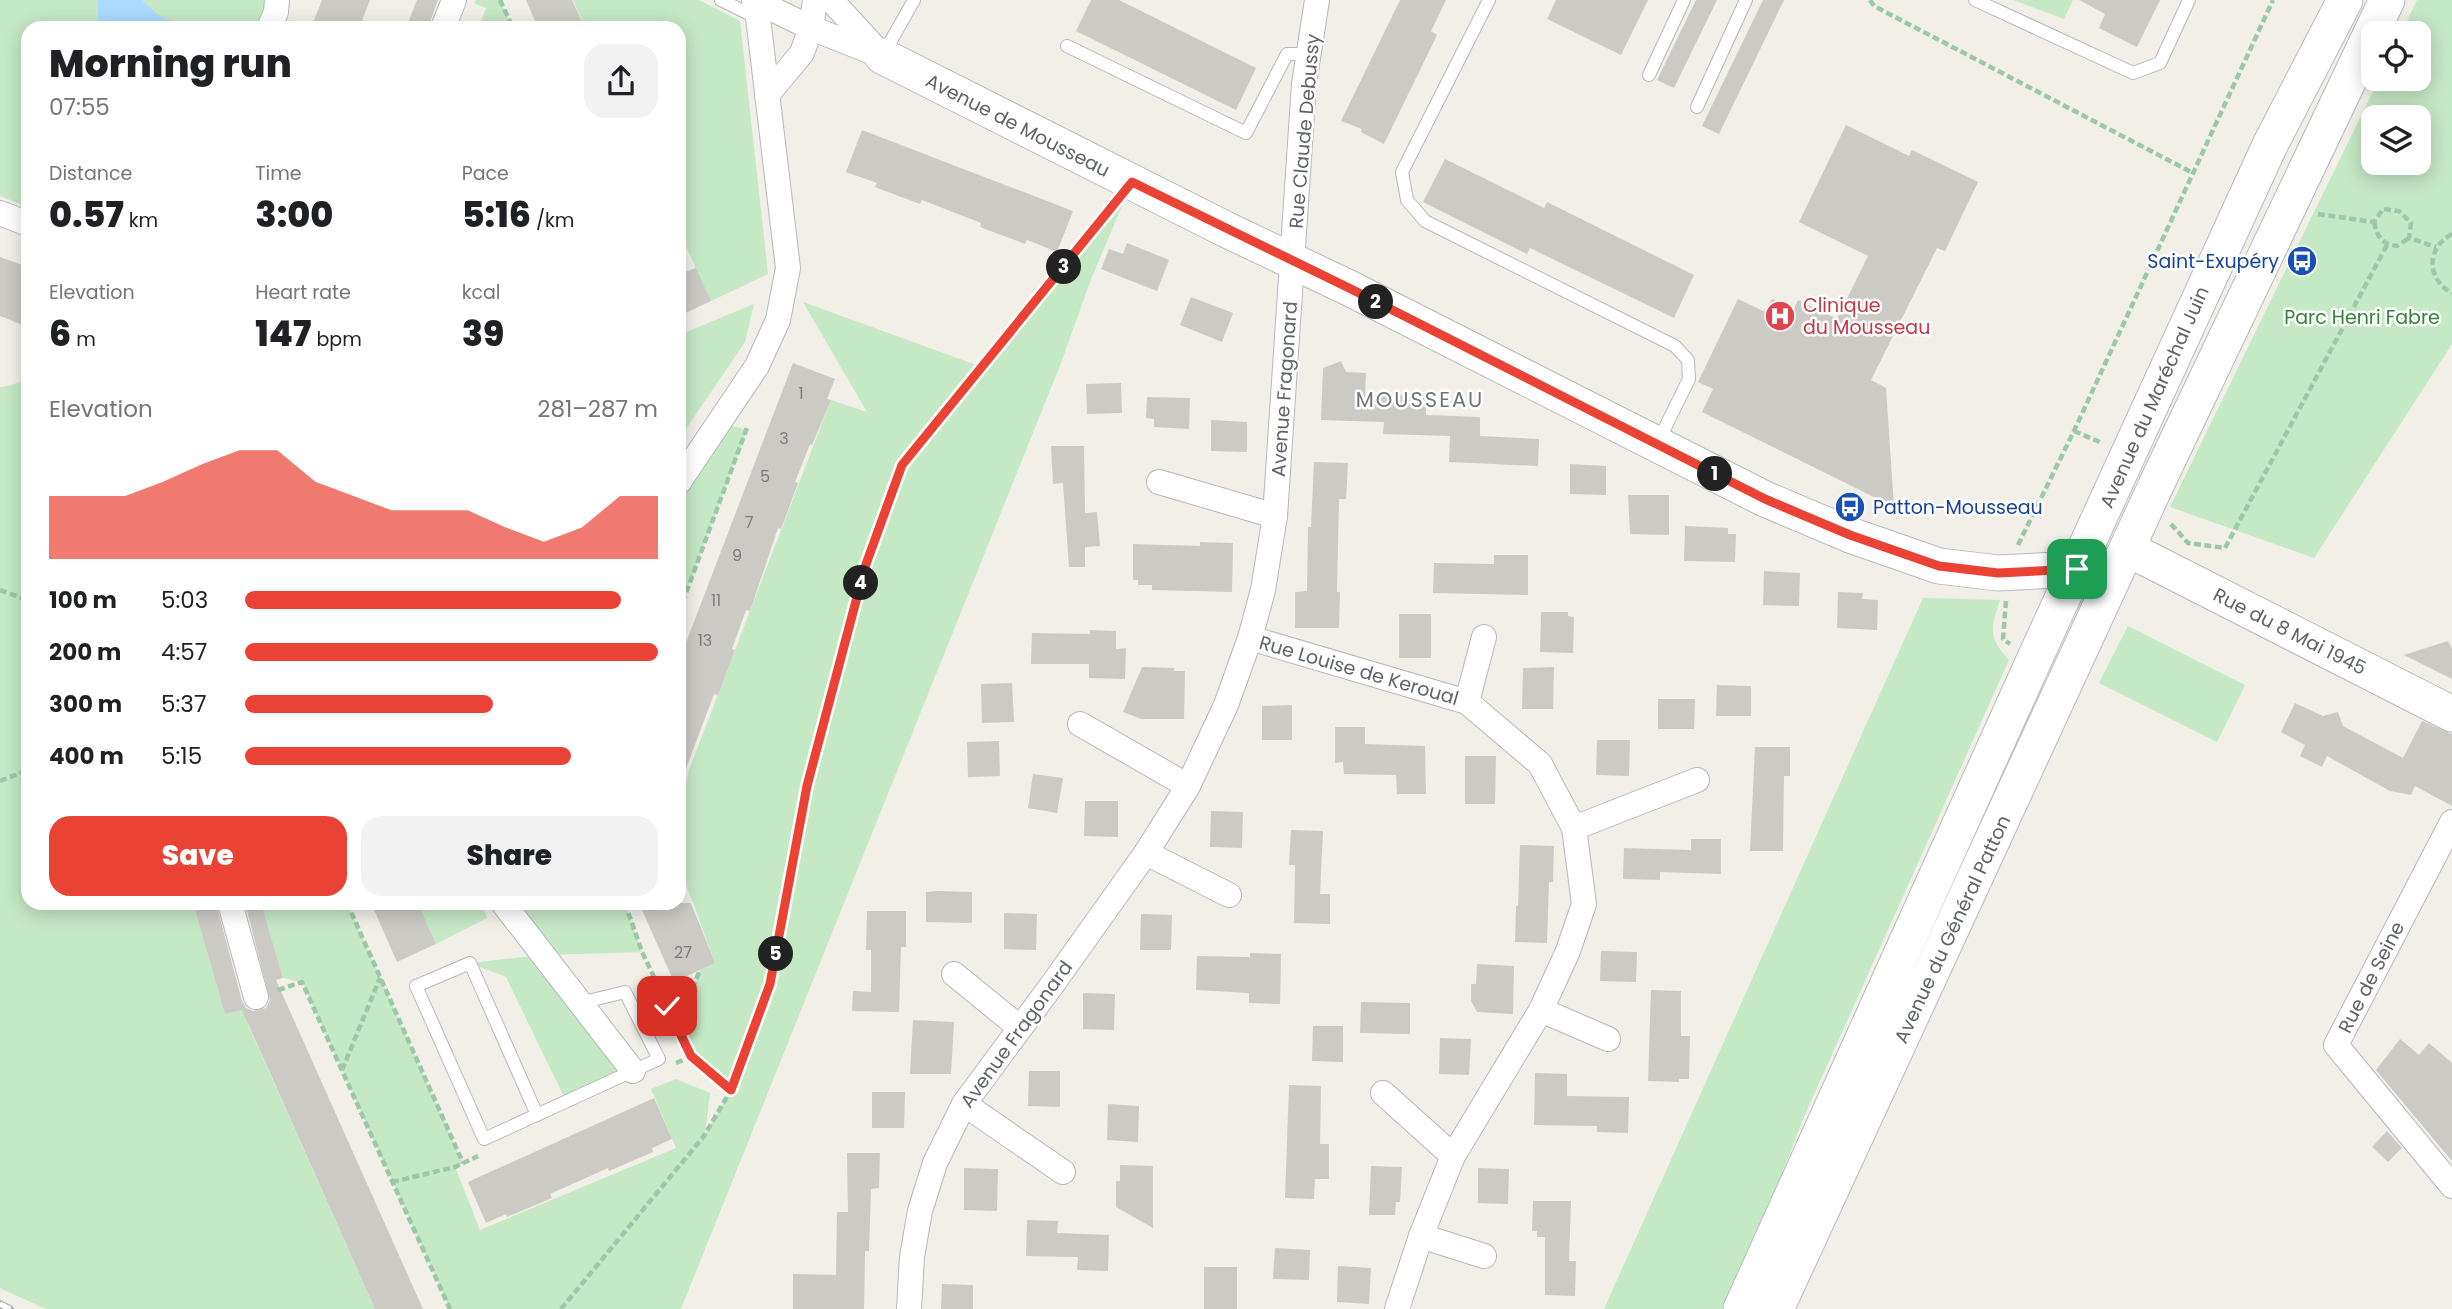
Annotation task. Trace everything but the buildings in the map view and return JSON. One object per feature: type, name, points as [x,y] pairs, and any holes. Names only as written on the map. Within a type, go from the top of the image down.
[{"type":"main road","name":"Avenue du Maréchal Juin","points":[[2077,569],[2270,145],[2345,0]]},
{"type":"main road","name":"Avenue du Maréchal Juin","points":[[2128,549],[2286,209],[2387,0]]},
{"type":"main road","name":"Avenue de Mousseau","points":[[882,56],[1765,499],[1860,539],[1939,566],[2009,573],[2077,569],[2128,549]]},
{"type":"main road","points":[[2105,506],[2128,549]]},
{"type":"main road","name":"Avenue du Général Patton","points":[[1776,1309],[2128,549]]},
{"type":"main road","name":"Rue du 8 Mai 1945","points":[[2128,549],[2452,714]]},
{"type":"main road","points":[[2077,569],[2099,611]]},
{"type":"main road","name":"Avenue du Général Patton","points":[[1741,1309],[2077,569]]},
{"type":"street","points":[[272,21],[277,0]]},
{"type":"street","points":[[446,21],[454,0]]},
{"type":"street","points":[[767,95],[802,54],[811,28],[815,0]]},
{"type":"street","name":"Avenue de Mousseau","points":[[831,0],[882,56]]},
{"type":"street","name":"Rue Claude Debussy","points":[[1293,261],[1304,84],[1317,0]]},
{"type":"street","points":[[686,472],[757,366],[778,320],[788,268],[756,6]]},
{"type":"street","name":"Avenue de Mousseau","points":[[756,6],[882,56]]},
{"type":"street","points":[[0,213],[21,221]]},
{"type":"street","name":"Avenue Fragonard","points":[[909,1309],[912,1257],[920,1211],[935,1163],[964,1104],[1146,853],[1188,786],[1226,705],[1250,638],[1263,590],[1275,516],[1293,261]]},
{"type":"street","points":[[1159,482],[1275,516]]},
{"type":"street","name":"Rue Louise de Keroual","points":[[1467,702],[1484,637]]},
{"type":"street","name":"Rue Louise de Keroual","points":[[1250,638],[1467,702],[1540,764],[1574,828],[1584,904],[1569,951],[1541,1010],[1452,1156],[1421,1236],[1397,1309]]},
{"type":"street","points":[[1080,724],[1188,786]]},
{"type":"street","points":[[1574,828],[1697,779]]},
{"type":"street","name":"Rue de Seine","points":[[2452,822],[2336,1045],[2452,1186]]},
{"type":"street","points":[[1146,853],[1229,895]]},
{"type":"street","points":[[232,910],[256,997]]},
{"type":"street","points":[[508,910],[633,1071]]},
{"type":"street","points":[[954,974],[1020,1028]]},
{"type":"street","points":[[1541,1010],[1608,1039]]},
{"type":"street","points":[[1383,1093],[1452,1156]]},
{"type":"street","points":[[964,1104],[1063,1172]]},
{"type":"street","points":[[1421,1236],[1484,1256]]},
{"type":"lane","points":[[721,0],[756,6]]},
{"type":"lane","points":[[882,56],[914,0]]},
{"type":"lane","points":[[1489,0],[1402,172],[1407,200],[1425,221],[1675,346],[1689,360],[1689,379],[1657,444]]},
{"type":"lane","points":[[1649,75],[1684,0]]},
{"type":"lane","points":[[1697,107],[1746,0]]},
{"type":"lane","points":[[1975,0],[2133,73],[2160,63],[2189,0]]},
{"type":"lane","points":[[1067,46],[1246,133],[1287,54],[1309,54]]},
{"type":"lane","points":[[537,1115],[470,963],[416,986],[484,1139],[537,1115],[659,1059],[625,992],[580,1003]]},
{"type":"path","points":[[500,0],[510,21]]},
{"type":"path","points":[[1870,0],[1874,6],[2193,173]]},
{"type":"path","points":[[2035,657],[2003,639],[2009,573],[2020,538],[2074,431],[2273,0]]},
{"type":"path","points":[[561,1309],[704,1136],[731,1090],[770,984],[807,786],[865,567],[902,465],[1132,182]]},
{"type":"path","points":[[2286,209],[2374,222]]},
{"type":"path","points":[[2383,209],[2399,211],[2411,223],[2409,238],[2397,246],[2387,245],[2377,236],[2374,222],[2383,209]]},
{"type":"path","points":[[2452,234],[2436,247],[2432,257],[2435,278],[2441,287],[2452,293]]},
{"type":"path","points":[[2409,238],[2436,247]]},
{"type":"path","points":[[2225,548],[2387,245]]},
{"type":"path","points":[[686,593],[747,430],[749,417]]},
{"type":"path","points":[[0,590],[21,598]]},
{"type":"path","points":[[0,781],[21,773]]},
{"type":"path","points":[[350,910],[463,1163]]},
{"type":"path","points":[[627,910],[642,952],[691,1056],[731,1090]]},
{"type":"path","points":[[667,1006],[691,992],[699,970]]},
{"type":"path","points":[[342,1071],[380,977]]},
{"type":"path","points":[[256,997],[302,982],[450,1309]]},
{"type":"green space","points":[[0,0],[277,0],[271,21],[21,21],[21,204],[0,196]]},
{"type":"green space","points":[[476,0],[500,0],[510,21],[481,21],[486,8],[474,3]]},
{"type":"green space","points":[[573,0],[699,0],[740,21],[768,274],[711,301],[686,246],[686,21],[583,21]]},
{"type":"green space","points":[[2013,0],[2073,0],[2064,19]]},
{"type":"green space","name":"Parc Henri Fabre","points":[[2417,0],[2452,0],[2452,344],[2314,558],[2170,507],[2361,116],[2361,175],[2431,175],[2431,105],[2366,105],[2373,91],[2431,91],[2431,21],[2407,21]]},
{"type":"green space","points":[[1132,182],[681,1309],[450,1309],[302,982],[283,978],[263,910],[350,910],[463,1163],[455,1167],[480,1230],[676,1148],[651,1089],[676,1079],[710,1093],[705,1134],[731,1090],[692,1056],[667,1006],[691,992],[700,970],[715,963],[686,884],[686,781],[831,400],[867,412],[803,302],[982,367]]},
{"type":"green space","points":[[754,304],[745,342],[686,429],[686,332]]},
{"type":"green space","points":[[21,381],[21,910],[195,910],[225,1014],[244,1009],[249,1027],[375,1309],[46,1309],[0,1288],[0,387]]},
{"type":"green space","points":[[732,426],[747,430],[686,593],[686,490]]},
{"type":"green space","points":[[1923,598],[2000,600],[1993,632],[1997,645],[2009,660],[1804,1117],[1729,1309],[1604,1309]]},
{"type":"green space","points":[[2128,626],[2245,685],[2217,742],[2099,683]]},
{"type":"green space","points":[[421,910],[484,910],[487,918],[436,944]]},
{"type":"green space","points":[[508,910],[627,910],[642,952],[544,955],[633,1071],[566,1101],[506,977],[470,963],[542,955]]},
{"type":"water","points":[[98,0],[142,0],[164,18],[173,21],[98,21]]},
{"type":"railway","points":[[0,1304],[10,1309]]},
{"type":"place","name":"Saint-Exupéry","points":[[2302,261]]},
{"type":"place","name":"Clinique du Mousseau","points":[[1780,316]]},
{"type":"place","name":"Patton-Mousseau","points":[[1850,507]]},
{"type":"district","name":"MOUSSEAU","points":[[1420,400]]},
{"type":"route","points":[[667,1006],[691,1056],[731,1090],[770,984],[807,786],[865,567],[902,465],[1132,182],[1349,288],[1765,499],[1850,535],[1939,566],[1998,573],[2077,569]]}]
